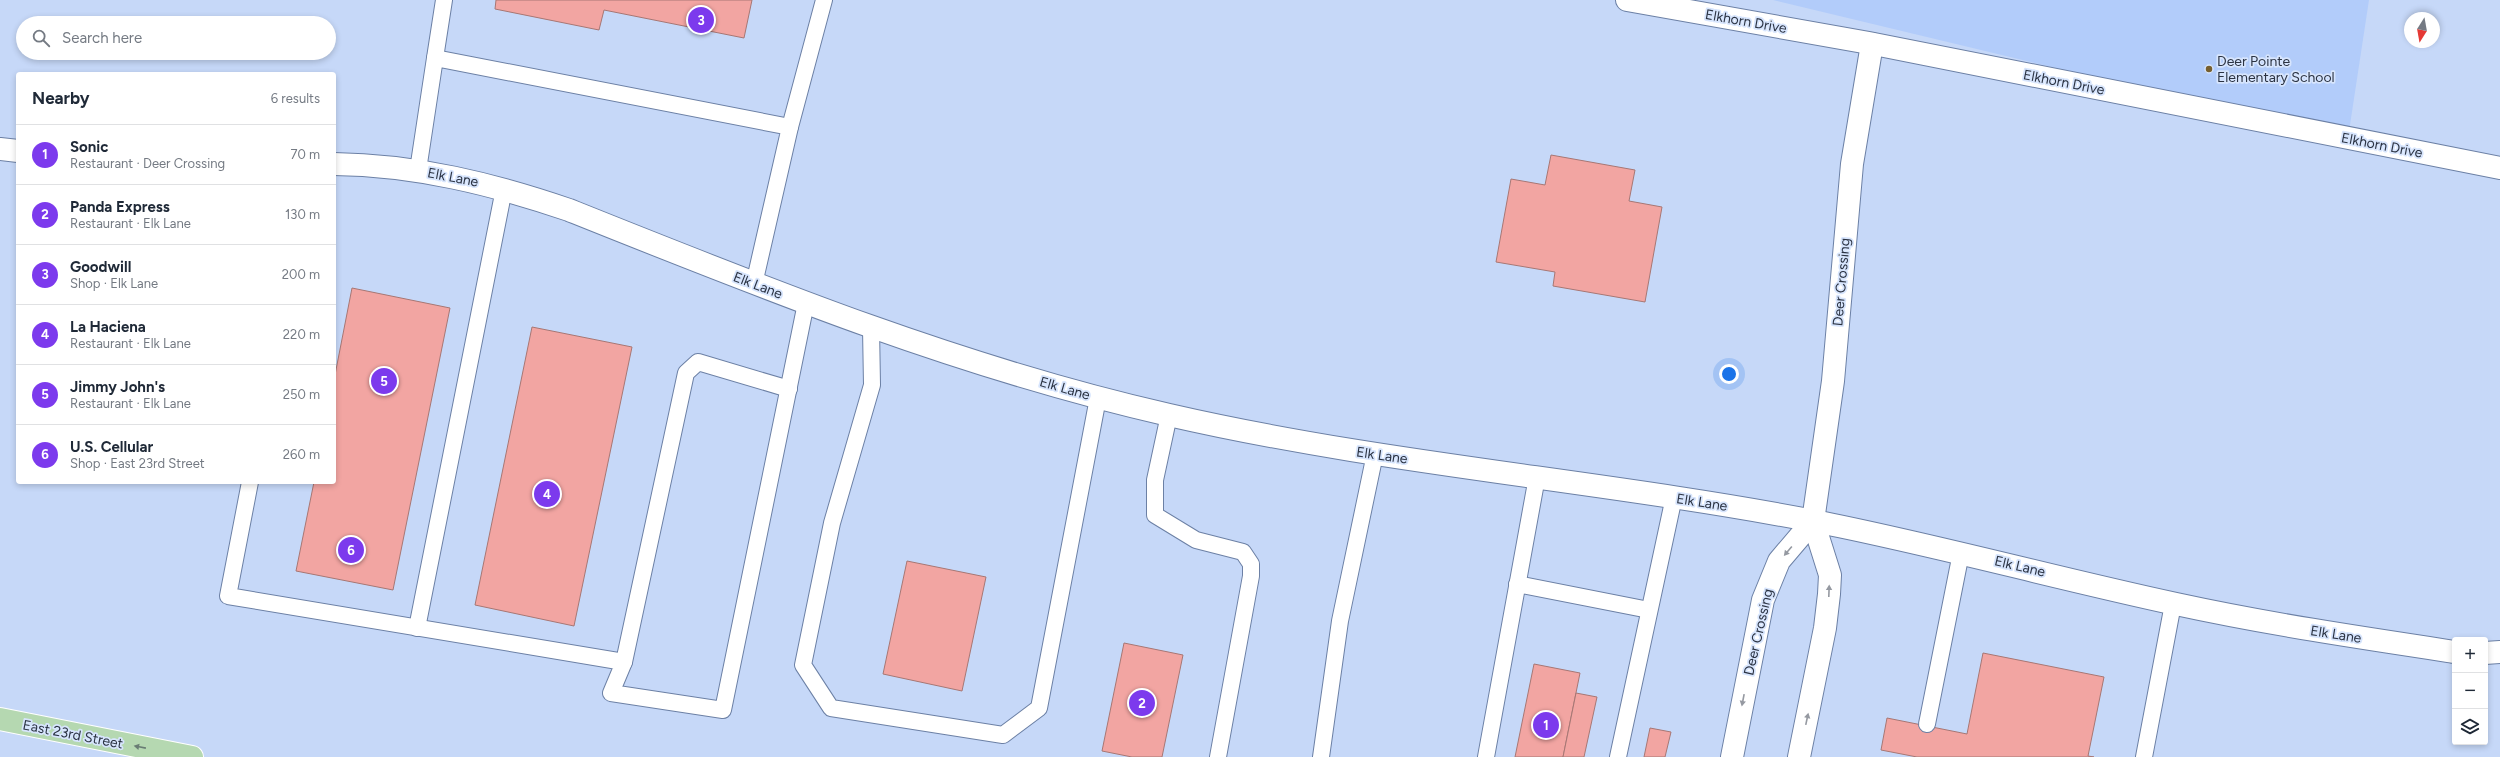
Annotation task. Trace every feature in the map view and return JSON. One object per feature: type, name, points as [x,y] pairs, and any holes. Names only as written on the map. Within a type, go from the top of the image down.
[{"type":"main road","name":"East 23rd Street","points":[[0,720],[192,757]]},
{"type":"street","name":"Elkhorn Drive","points":[[1627,0],[1872,44],[2500,168]]},
{"type":"street","name":"Deer Crossing","points":[[1799,757],[1826,628],[1830,575],[1813,521],[1833,381],[1852,164],[1872,44]]},
{"type":"street","points":[[0,149],[16,151]]},
{"type":"street","name":"Elk Lane","points":[[336,164],[418,170],[504,189],[569,210],[754,284],[871,328],[1002,370],[1098,398],[1169,415],[1305,443],[1674,498],[1813,521],[1961,553],[2173,604],[2289,627],[2452,652]]},
{"type":"street","name":"Deer Crossing","points":[[1732,757],[1763,600],[1779,561],[1813,521]]},
{"type":"street","points":[[2488,653],[2500,652]]},
{"type":"lane","points":[[418,170],[444,0]]},
{"type":"lane","points":[[754,284],[790,127],[824,0]]},
{"type":"lane","points":[[435,58],[790,127]]},
{"type":"lane","points":[[418,628],[504,189]]},
{"type":"lane","points":[[789,389],[698,362],[686,373],[624,662],[611,692],[723,710],[789,389],[806,304]]},
{"type":"lane","points":[[871,328],[872,385],[832,523],[803,665],[831,708],[1003,735],[1039,708],[1098,398]]},
{"type":"lane","points":[[1169,415],[1155,480],[1156,515],[1170,526],[1196,540],[1243,552],[1251,564],[1251,576],[1218,757]]},
{"type":"lane","points":[[1321,757],[1340,621],[1375,454]]},
{"type":"lane","points":[[1486,757],[1537,477]]},
{"type":"lane","points":[[250,484],[228,596],[624,662]]},
{"type":"lane","points":[[1618,757],[1674,498]]},
{"type":"lane","points":[[1927,724],[1961,553]]},
{"type":"lane","points":[[1517,584],[1649,610]]},
{"type":"lane","points":[[2144,757],[2173,604]]},
{"type":"shaded area","name":"Deer Pointe Elementary School","points":[[1773,0],[2369,0],[2348,138]]},
{"type":"building","points":[[496,0],[752,0],[744,38],[604,10],[599,30],[495,9]]},
{"type":"building","points":[[1551,155],[1635,170],[1629,201],[1662,207],[1645,302],[1553,286],[1555,272],[1496,262],[1511,179],[1545,185]]},
{"type":"building","points":[[352,288],[450,308],[393,590],[296,571],[314,484],[336,484],[336,370]]},
{"type":"building","points":[[532,327],[632,347],[574,626],[475,605]]},
{"type":"building","points":[[907,561],[986,577],[962,691],[883,674]]},
{"type":"building","points":[[1124,643],[1183,655],[1162,757],[1132,757],[1102,751]]},
{"type":"building","points":[[1983,653],[2104,677],[2088,756],[2094,757],[1917,757],[1881,750],[1887,718],[1967,734]]},
{"type":"building","points":[[1534,664],[1580,673],[1563,757],[1515,757]]},
{"type":"building","points":[[1576,693],[1597,697],[1584,757],[1563,757]]},
{"type":"building","points":[[1650,728],[1671,732],[1665,757],[1644,757]]},
{"type":"place","name":"Goodwill","points":[[701,20]]},
{"type":"place","name":"Deer Pointe Elementary School","points":[[2209,69]]},
{"type":"place","name":"Jimmy John's","points":[[384,381]]},
{"type":"place","name":"La Haciena","points":[[547,494]]},
{"type":"place","name":"U.S. Cellular","points":[[351,550]]},
{"type":"place","name":"Panda Express","points":[[1142,703]]},
{"type":"place","name":"Sonic","points":[[1546,725]]}]
